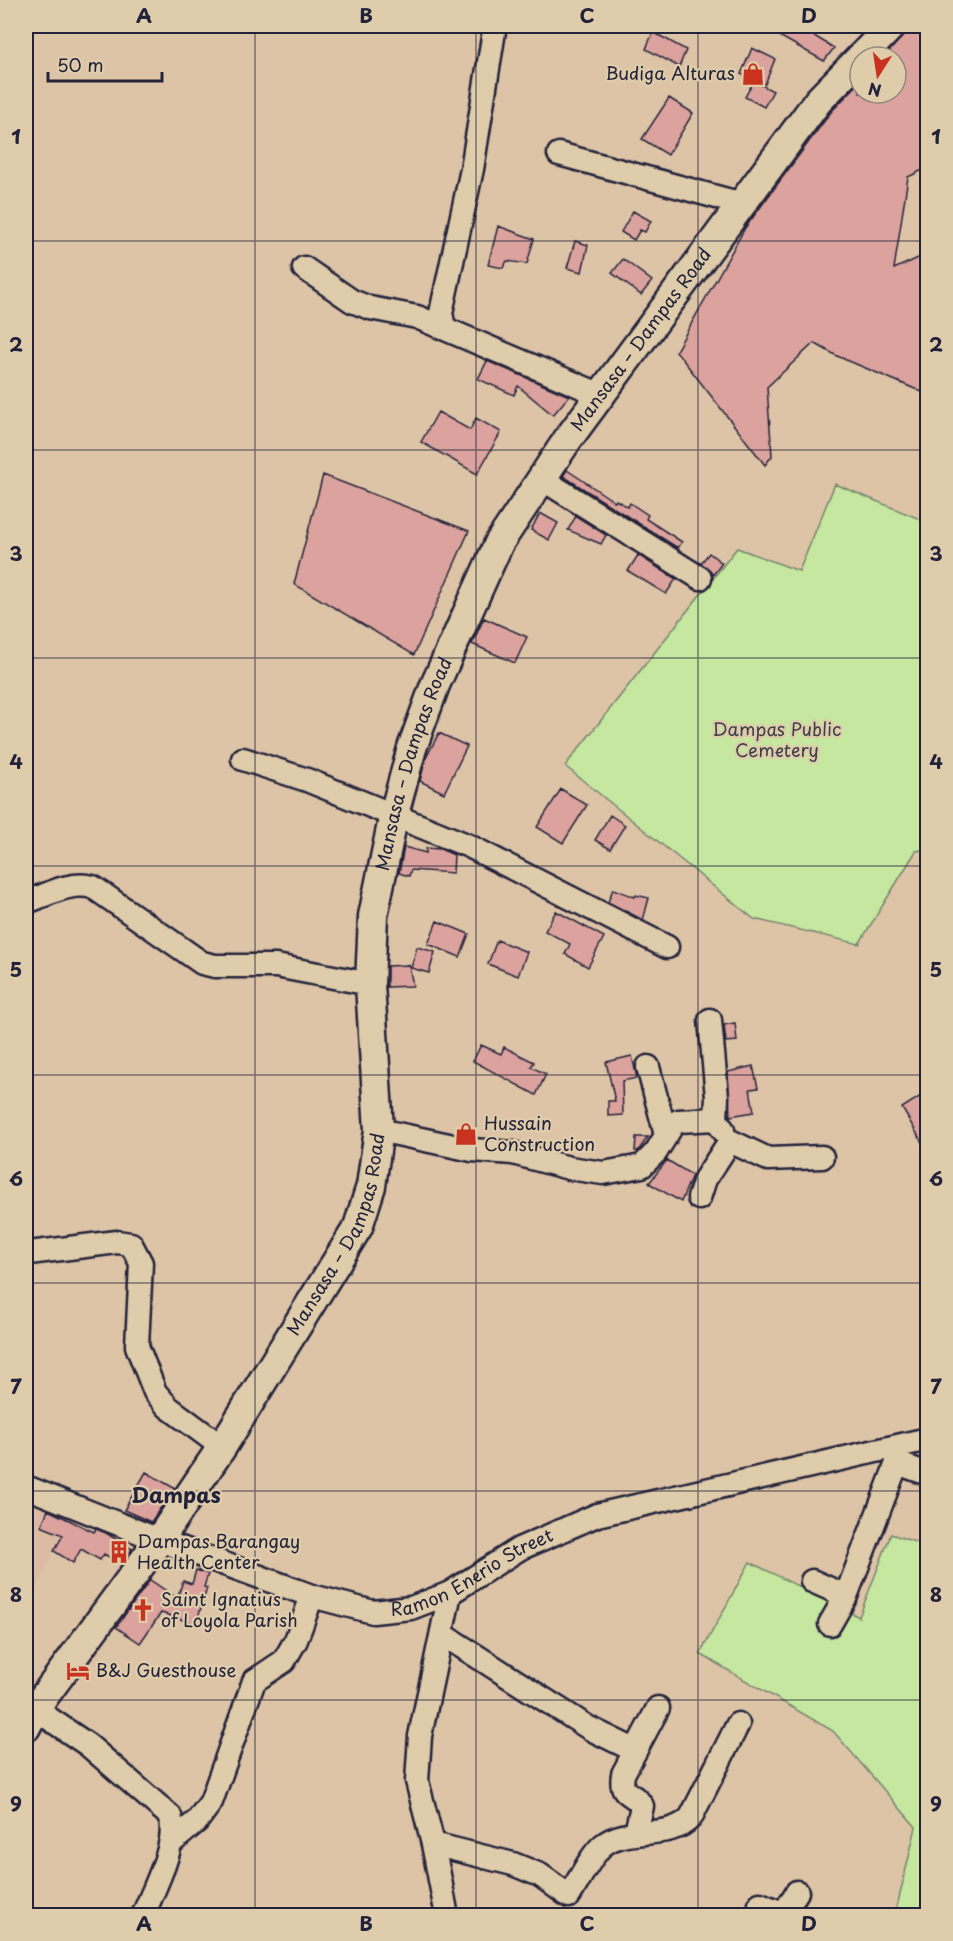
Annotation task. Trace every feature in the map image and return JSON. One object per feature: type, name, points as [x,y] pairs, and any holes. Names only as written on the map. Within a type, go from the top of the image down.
[{"type":"main road","name":"Mansasa – Dampas Road","points":[[872,45],[891,26]]},
{"type":"main road","name":"Mansasa – Dampas Road","points":[[30,1718],[159,1540],[222,1447],[358,1227],[371,1186],[379,1130],[370,984],[373,916],[394,814],[412,748],[435,685],[499,543],[601,395],[818,101],[848,70]]},
{"type":"street","points":[[444,328],[441,313],[472,169],[494,31]]},
{"type":"street","points":[[559,154],[742,204]]},
{"type":"street","points":[[304,268],[352,301],[370,308],[417,317],[601,395]]},
{"type":"street","points":[[542,480],[700,578]]},
{"type":"street","points":[[243,759],[394,814],[469,846],[667,947]]},
{"type":"street","points":[[26,902],[66,886],[93,887],[202,963],[215,966],[276,966],[370,984]]},
{"type":"street","points":[[710,1020],[717,1097],[716,1119],[730,1141],[768,1159],[822,1157]]},
{"type":"street","points":[[648,1067],[666,1135]]},
{"type":"street","points":[[379,1130],[472,1150],[513,1154],[569,1168],[603,1173],[642,1166],[656,1152],[678,1121],[716,1119]]},
{"type":"street","points":[[699,1198],[705,1179],[730,1141]]},
{"type":"street","points":[[29,1253],[117,1242],[131,1244],[141,1263],[137,1347],[155,1392],[168,1407],[222,1447]]},
{"type":"street","name":"Ramon Enerio Street","points":[[26,1487],[159,1540],[312,1596],[373,1612],[411,1608],[450,1593],[519,1549],[597,1515],[897,1455],[927,1439]]},
{"type":"street","points":[[831,1624],[846,1596],[897,1455],[927,1474]]},
{"type":"street","points":[[812,1581],[846,1596]]},
{"type":"street","points":[[447,1916],[433,1844],[417,1781],[420,1736],[450,1593]]},
{"type":"street","points":[[172,1842],[197,1821],[211,1802],[254,1681],[284,1661],[296,1640],[312,1596]]},
{"type":"street","points":[[442,1634],[589,1728],[634,1750]]},
{"type":"street","points":[[636,1833],[641,1803],[624,1791],[621,1784],[634,1750],[658,1708]]},
{"type":"street","points":[[30,1718],[88,1745],[170,1816],[174,1827],[172,1842],[143,1916]]},
{"type":"street","points":[[433,1844],[513,1864],[540,1875],[569,1896],[602,1846],[636,1833],[684,1825],[691,1817],[738,1724]]},
{"type":"street","points":[[760,1904],[782,1914],[797,1892]]},
{"type":"shaded area","points":[[26,1495],[71,1512],[26,1614]]},
{"type":"green space","name":"Dampas Public Cemetery","points":[[835,484],[927,522],[927,849],[916,851],[859,944],[754,919],[565,766],[737,548],[799,571]]},
{"type":"green space","points":[[891,1534],[927,1546],[927,1915],[895,1915],[916,1827],[833,1731],[700,1654],[750,1562],[859,1617]]},
{"type":"building","points":[[789,26],[798,26],[834,48],[824,61],[781,37]]},
{"type":"building","points":[[912,26],[927,26],[927,168],[908,177],[894,269],[927,254],[927,394],[837,356],[814,343],[767,387],[772,456],[765,465],[676,351],[745,228],[831,112],[848,94],[848,105],[908,105],[908,45],[895,45]]},
{"type":"building","points":[[653,32],[686,50],[679,67],[646,49]]},
{"type":"building","points":[[752,48],[775,59],[765,84],[741,74]]},
{"type":"building","points":[[754,81],[773,91],[764,107],[745,97]]},
{"type":"building","points":[[669,98],[693,113],[668,155],[642,139]]},
{"type":"building","points":[[633,211],[651,221],[645,232],[640,230],[634,240],[621,232]]},
{"type":"building","points":[[498,226],[534,239],[527,264],[507,261],[503,268],[488,265]]},
{"type":"building","points":[[575,241],[588,245],[582,272],[567,268]]},
{"type":"building","points":[[623,259],[652,281],[641,295],[612,273]]},
{"type":"building","points":[[487,361],[569,396],[553,415],[518,386],[514,395],[478,379]]},
{"type":"building","points":[[438,412],[470,430],[476,418],[501,432],[477,474],[421,442]]},
{"type":"building","points":[[567,470],[615,502],[616,500],[628,507],[630,503],[648,515],[646,519],[682,542],[678,548],[563,476]]},
{"type":"building","points":[[323,475],[469,531],[414,655],[294,584]]},
{"type":"building","points":[[540,513],[558,523],[549,540],[531,530]]},
{"type":"building","points":[[576,516],[606,535],[601,544],[568,530]]},
{"type":"building","points":[[709,553],[722,563],[713,575],[701,563]]},
{"type":"building","points":[[638,555],[676,579],[666,594],[628,571]]},
{"type":"building","points":[[484,618],[527,637],[515,663],[472,644]]},
{"type":"building","points":[[439,733],[467,746],[444,793],[420,781],[426,758]]},
{"type":"building","points":[[561,789],[587,805],[563,843],[537,827]]},
{"type":"building","points":[[610,815],[625,825],[610,849],[595,840]]},
{"type":"building","points":[[404,847],[426,853],[426,848],[440,849],[454,855],[453,873],[411,870],[409,876],[399,873]]},
{"type":"building","points":[[613,889],[635,897],[636,895],[649,898],[643,920],[608,902]]},
{"type":"building","points":[[556,911],[604,937],[588,967],[565,954],[570,944],[545,931]]},
{"type":"building","points":[[437,921],[469,934],[460,957],[428,944]]},
{"type":"building","points":[[497,940],[527,952],[518,976],[488,964]]},
{"type":"building","points":[[417,947],[435,952],[429,973],[411,968]]},
{"type":"building","points":[[409,965],[413,986],[387,987],[387,966]]},
{"type":"building","points":[[735,1023],[737,1041],[726,1042],[724,1025]]},
{"type":"building","points":[[481,1045],[501,1054],[504,1047],[534,1062],[531,1067],[546,1074],[536,1095],[473,1061]]},
{"type":"building","points":[[632,1056],[637,1078],[622,1081],[623,1115],[608,1116],[608,1101],[615,1101],[606,1062]]},
{"type":"building","points":[[753,1066],[758,1088],[750,1089],[754,1112],[730,1116],[728,1072]]},
{"type":"building","points":[[927,1092],[927,1151],[902,1108]]},
{"type":"building","points":[[636,1137],[648,1137],[638,1151],[635,1151]]},
{"type":"building","points":[[667,1160],[692,1175],[681,1202],[649,1183]]},
{"type":"building","points":[[146,1472],[174,1488],[151,1522],[124,1510]]},
{"type":"building","points":[[48,1510],[94,1532],[96,1529],[106,1533],[132,1549],[121,1564],[104,1554],[100,1560],[81,1549],[73,1563],[54,1551],[63,1535],[41,1526]]},
{"type":"building","points":[[196,1570],[208,1574],[204,1587],[207,1588],[196,1624],[161,1613],[140,1643],[116,1627],[150,1580],[177,1598],[183,1581],[192,1584]]},
{"type":"place","name":"Budiga Alturas","points":[[753,74]]},
{"type":"place","name":"Hussain Construction","points":[[466,1134]]},
{"type":"place","name":"Dampas Barangay Health Center","points":[[119,1552]]},
{"type":"place","name":"Saint Ignatius of Loyola Parish","points":[[143,1610]]},
{"type":"place","name":"B&J Guesthouse","points":[[78,1671]]},
{"type":"district","name":"Dampas","points":[[176,1496]]}]
